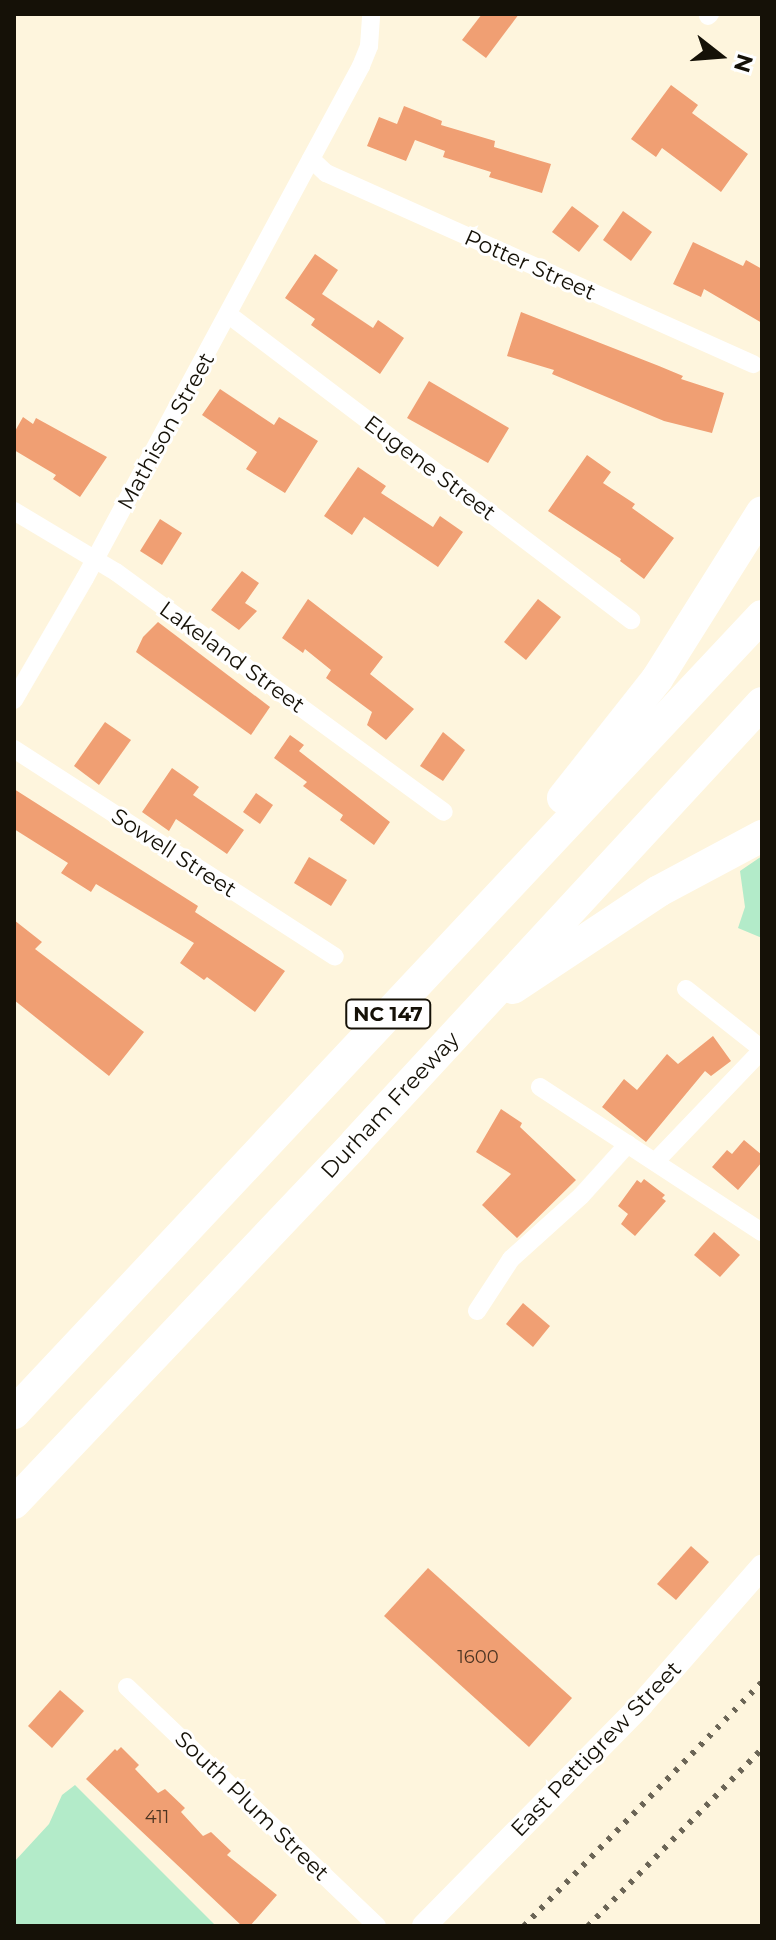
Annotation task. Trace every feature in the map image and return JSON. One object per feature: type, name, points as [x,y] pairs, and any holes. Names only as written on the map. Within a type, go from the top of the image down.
[{"type":"highway","points":[[498,896],[539,827],[657,679],[762,512]]},
{"type":"highway","name":"NC 147","points":[[14,1413],[762,616]]},
{"type":"highway","name":"Durham Freeway","points":[[14,1503],[762,703]]},
{"type":"highway","points":[[474,1014],[659,891],[762,836]]},
{"type":"street","name":"Mathison Street","points":[[14,700],[96,559],[361,66],[369,46],[371,14]]},
{"type":"street","name":"Potter Street","points":[[311,159],[326,173],[753,364]]},
{"type":"street","name":"Eugene Street","points":[[229,315],[631,620]]},
{"type":"street","name":"Lakeland Street","points":[[14,511],[96,559],[444,812]]},
{"type":"street","name":"Sowell Street","points":[[14,749],[335,957]]},
{"type":"street","points":[[655,1162],[762,1049],[686,989]]},
{"type":"street","points":[[540,1087],[762,1232]]},
{"type":"street","points":[[477,1311],[511,1259],[581,1196],[628,1144]]},
{"type":"street","name":"East Pettigrew Street","points":[[424,1926],[641,1705],[762,1567]]},
{"type":"street","name":"South Plum Street","points":[[127,1687],[377,1926]]},
{"type":"green space","points":[[762,856],[762,938],[738,928],[745,907],[740,871]]},
{"type":"green space","points":[[75,1785],[216,1926],[14,1926],[14,1862],[49,1824],[62,1795]]},
{"type":"building","points":[[482,14],[519,14],[486,58],[462,40]]},
{"type":"building","points":[[671,85],[698,105],[692,113],[748,154],[721,192],[662,148],[656,157],[631,139]]},
{"type":"building","points":[[404,106],[442,121],[441,125],[495,141],[494,147],[551,164],[542,193],[489,177],[491,172],[443,157],[445,151],[415,140],[406,161],[367,146],[379,117],[397,124]]},
{"type":"building","points":[[572,206],[599,226],[579,252],[552,232]]},
{"type":"building","points":[[623,211],[652,232],[631,261],[603,240]]},
{"type":"building","points":[[693,242],[743,266],[746,260],[762,269],[762,323],[704,289],[701,297],[673,284]]},
{"type":"building","points":[[315,254],[338,270],[322,294],[373,328],[378,320],[404,338],[380,374],[311,325],[315,319],[285,298]]},
{"type":"building","points":[[521,312],[683,376],[681,379],[724,393],[712,433],[664,421],[552,374],[554,370],[507,356]]},
{"type":"building","points":[[429,381],[509,428],[488,463],[407,418]]},
{"type":"building","points":[[220,389],[274,425],[279,417],[318,441],[285,493],[246,469],[257,452],[202,415]]},
{"type":"building","points":[[23,417],[33,424],[36,418],[107,457],[80,497],[53,479],[56,475],[14,450],[14,433]]},
{"type":"building","points":[[587,455],[611,472],[603,483],[635,504],[632,508],[674,538],[644,579],[621,559],[548,511]]},
{"type":"building","points":[[358,467],[386,486],[381,493],[433,527],[440,516],[463,532],[438,567],[364,517],[352,535],[324,516]]},
{"type":"building","points":[[160,519],[182,533],[162,565],[140,551]]},
{"type":"building","points":[[242,571],[259,583],[245,603],[257,611],[239,630],[211,610]]},
{"type":"building","points":[[308,599],[383,657],[370,674],[414,709],[386,740],[367,725],[372,712],[326,678],[331,670],[305,649],[303,653],[282,638]]},
{"type":"building","points":[[538,599],[561,617],[526,660],[504,642]]},
{"type":"building","points":[[158,622],[270,707],[251,735],[136,652],[143,637]]},
{"type":"building","points":[[105,722],[131,740],[99,785],[74,766]]},
{"type":"building","points":[[443,732],[465,750],[443,781],[420,766]]},
{"type":"building","points":[[290,735],[304,745],[299,751],[390,822],[374,845],[340,820],[343,815],[303,786],[307,782],[274,758]]},
{"type":"building","points":[[172,768],[199,787],[193,795],[244,830],[227,854],[176,819],[169,831],[142,812]]},
{"type":"building","points":[[14,789],[198,906],[195,912],[285,971],[255,1012],[207,977],[204,980],[180,963],[194,943],[96,884],[91,892],[61,873],[68,863],[14,829]]},
{"type":"building","points":[[256,793],[273,805],[260,824],[243,812]]},
{"type":"building","points":[[309,857],[347,880],[331,906],[294,883]]},
{"type":"building","points":[[14,920],[42,942],[35,949],[144,1032],[109,1076],[14,1000]]},
{"type":"building","points":[[713,1036],[731,1061],[711,1076],[705,1071],[646,1142],[602,1107],[624,1079],[637,1090],[667,1054],[678,1064]]},
{"type":"building","points":[[501,1109],[522,1123],[520,1127],[576,1180],[517,1238],[482,1205],[511,1174],[476,1152]]},
{"type":"building","points":[[744,1140],[762,1155],[762,1162],[738,1190],[712,1167],[727,1150],[732,1154]]},
{"type":"building","points":[[644,1179],[665,1195],[662,1198],[666,1201],[635,1236],[621,1224],[628,1214],[618,1206],[637,1180],[641,1183]]},
{"type":"building","points":[[714,1232],[740,1255],[720,1277],[694,1255]]},
{"type":"building","points":[[523,1303],[550,1326],[533,1347],[506,1324]]},
{"type":"building","points":[[691,1546],[709,1562],[676,1600],[657,1584]]},
{"type":"building","points":[[428,1568],[572,1698],[529,1747],[384,1616]]},
{"type":"building","points":[[60,1690],[84,1711],[52,1748],[28,1726]]},
{"type":"building","points":[[121,1747],[139,1765],[135,1769],[158,1793],[165,1789],[185,1808],[181,1812],[203,1836],[211,1832],[231,1851],[227,1855],[277,1895],[250,1926],[242,1926],[86,1779],[115,1749],[117,1751]]},
{"type":"railway","points":[[524,1926],[762,1682]]},
{"type":"railway","points":[[588,1926],[762,1749]]}]
